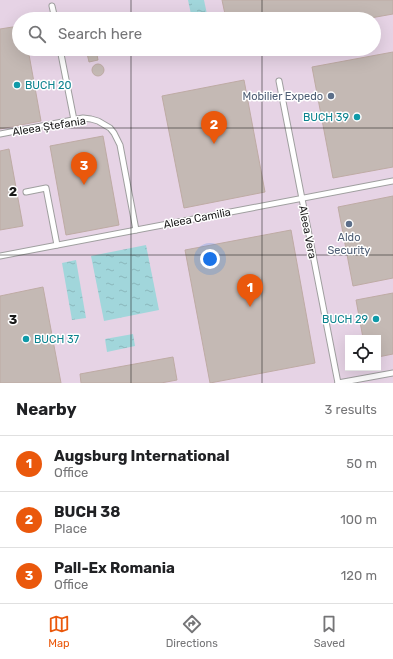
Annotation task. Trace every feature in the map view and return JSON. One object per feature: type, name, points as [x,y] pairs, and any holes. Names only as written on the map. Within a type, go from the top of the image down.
[{"type":"lane","points":[[52,6],[53,12]]},
{"type":"lane","points":[[61,56],[74,120]]},
{"type":"lane","name":"Aleea Vera","points":[[279,81],[338,383]]},
{"type":"lane","name":"Aleea Ștefania","points":[[0,134],[83,118],[98,120],[110,128],[118,139],[120,145],[136,230]]},
{"type":"lane","name":"Aleea Camilia","points":[[0,256],[393,180]]},
{"type":"lane","points":[[26,192],[46,188],[57,245]]},
{"type":"lane","points":[[338,383],[393,373]]},
{"type":"shaded area","points":[[0,0],[393,0],[393,383],[0,383]]},
{"type":"water","points":[[188,0],[204,0],[207,12],[191,12]]},
{"type":"water","points":[[146,245],[159,310],[104,321],[91,256]]},
{"type":"water","points":[[76,260],[86,318],[72,320],[62,263]]},
{"type":"water","points":[[133,334],[135,346],[107,352],[105,339]]},
{"type":"building","points":[[222,0],[393,0],[393,14],[381,16],[381,12],[225,12]]},
{"type":"building","name":"BUCH 20","points":[[12,27],[12,56],[29,56],[41,121],[0,129],[0,29]]},
{"type":"building","name":"BUCH 39","points":[[393,52],[393,167],[333,178],[312,67],[371,56],[381,56],[381,54]]},
{"type":"building","points":[[88,56],[97,56],[98,60],[89,62]]},
{"type":"building","points":[[100,64],[103,65],[103,75],[96,76],[93,75],[92,68],[93,65]]},
{"type":"building","points":[[244,80],[265,192],[184,208],[162,96]]},
{"type":"building","points":[[103,136],[119,225],[66,235],[50,146]]},
{"type":"building","points":[[9,149],[23,226],[0,230],[0,151]]},
{"type":"building","points":[[393,196],[393,278],[353,286],[338,207]]},
{"type":"building","points":[[291,230],[315,363],[210,383],[185,250]]},
{"type":"building","name":"BUCH 37","points":[[43,287],[61,383],[0,383],[0,296]]},
{"type":"building","name":"BUCH 29","points":[[393,293],[393,354],[381,356],[381,335],[362,335],[356,300]]},
{"type":"building","points":[[173,357],[177,380],[161,383],[81,383],[80,374]]},
{"type":"place","name":"BUCH 20","points":[[17,85]]},
{"type":"place","name":"Mobilier Expedo","points":[[331,96]]},
{"type":"place","name":"BUCH 39","points":[[357,117]]},
{"type":"place","name":"BUCH 38","points":[[214,144]]},
{"type":"place","name":"Pall-Ex Romania","points":[[84,185]]},
{"type":"place","name":"Aldo Security","points":[[349,224]]},
{"type":"place","name":"Augsburg International","points":[[250,307]]},
{"type":"place","name":"BUCH 29","points":[[376,319]]},
{"type":"place","name":"BUCH 37","points":[[26,339]]}]
